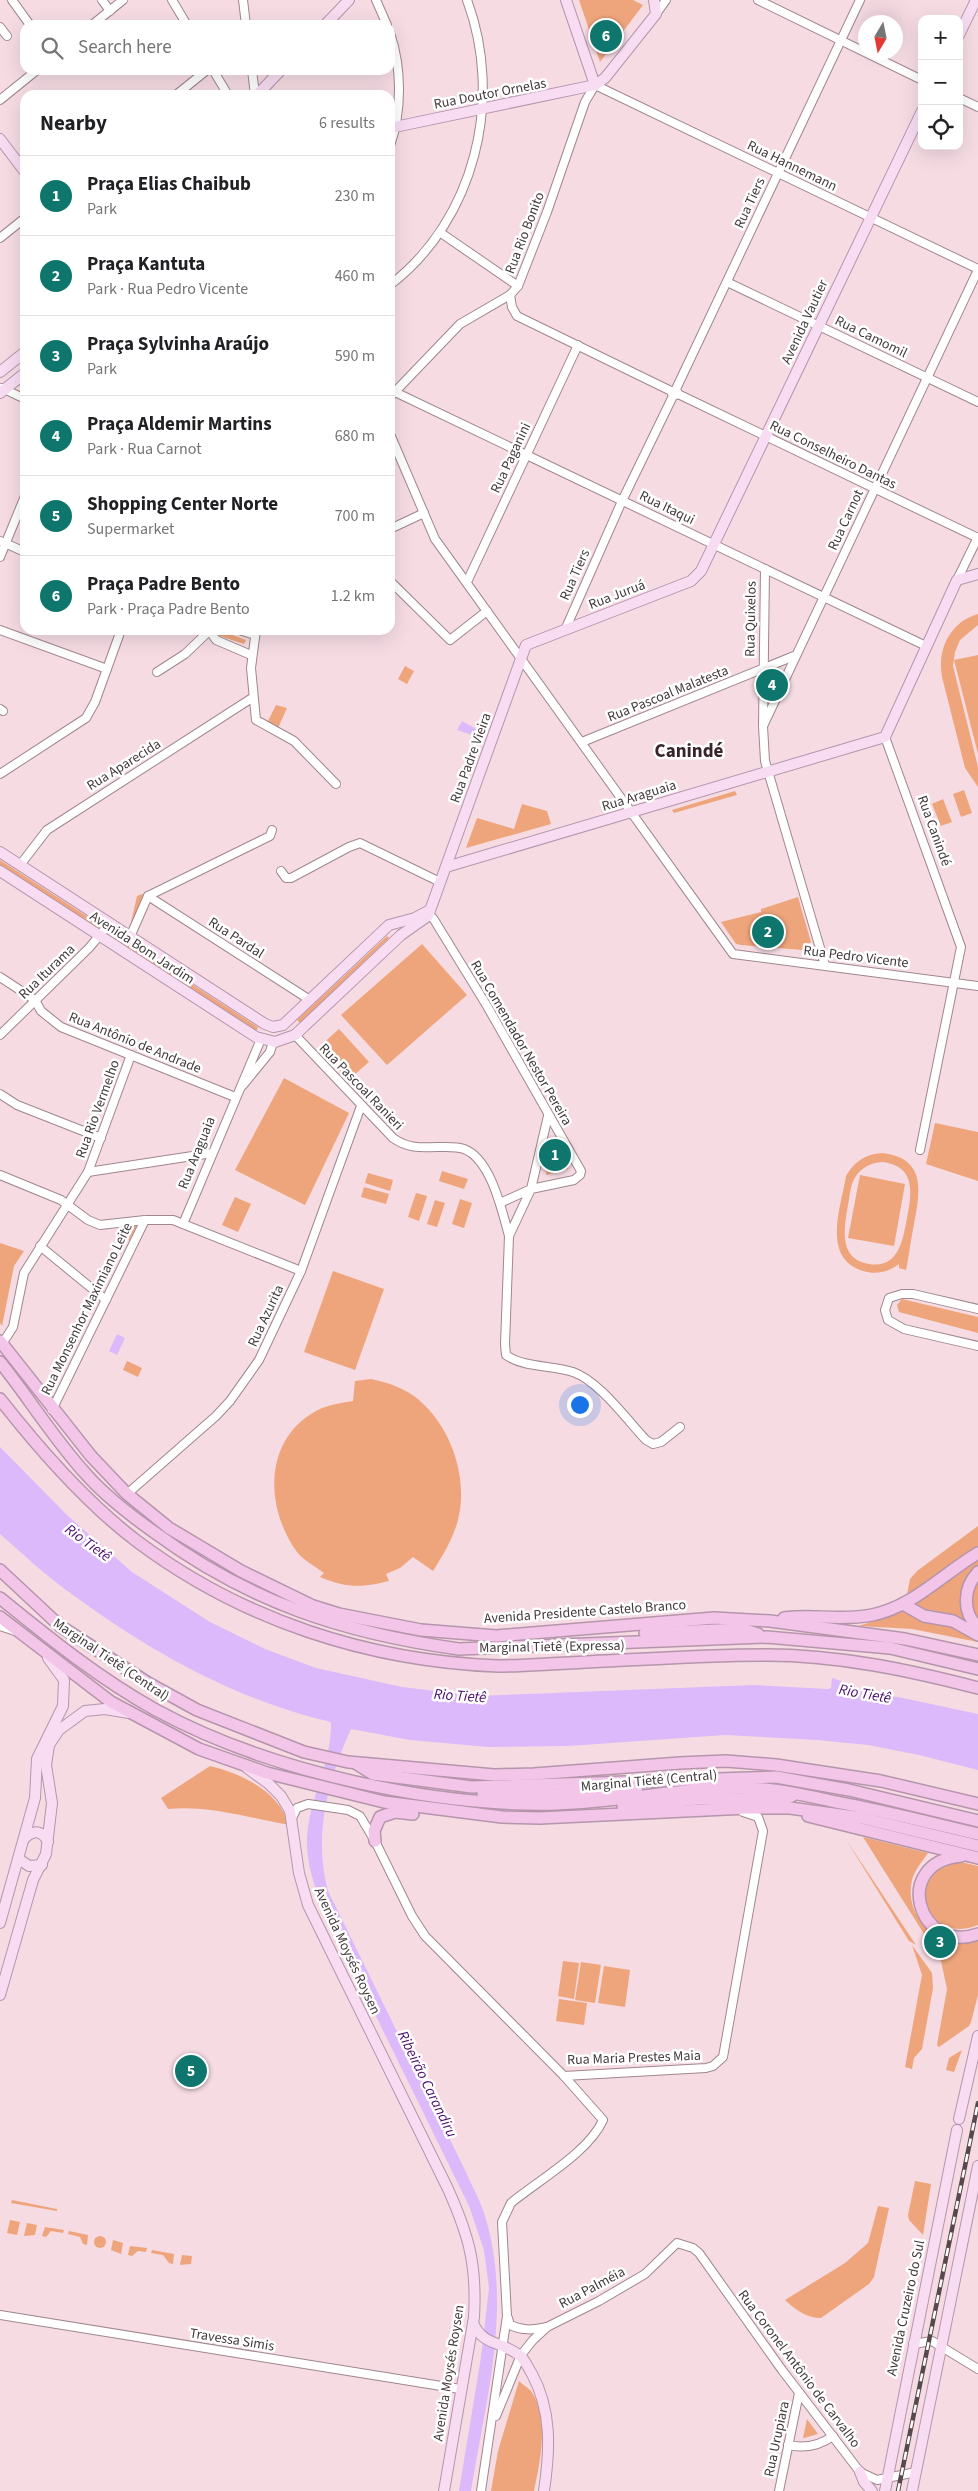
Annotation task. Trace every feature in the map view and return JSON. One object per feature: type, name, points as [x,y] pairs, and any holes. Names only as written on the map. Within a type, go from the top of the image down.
[{"type":"highway","name":"Avenida Presidente Castelo Branco","points":[[1,1342],[52,1410],[90,1456],[128,1494],[169,1528],[212,1556],[285,1594],[313,1606],[421,1630],[496,1636],[714,1618],[770,1621]]},
{"type":"highway","points":[[2,1366],[86,1474],[130,1514],[177,1549],[230,1581],[283,1606],[333,1624],[417,1643],[459,1649],[767,1637],[890,1648],[978,1669]]},
{"type":"highway","name":"Marginal Tietê (Expressa)","points":[[0,1399],[73,1484],[137,1541],[196,1580],[263,1615],[311,1634],[391,1653],[499,1666],[768,1655],[846,1659],[978,1688]]},
{"type":"highway","points":[[770,1621],[797,1616],[856,1617],[874,1614],[903,1604],[978,1553]]},
{"type":"highway","points":[[0,1570],[60,1626],[148,1683],[197,1710],[304,1752],[352,1762],[494,1775],[534,1774],[680,1763],[736,1762],[833,1773],[978,1804]]},
{"type":"highway","points":[[978,1572],[970,1583],[966,1595],[967,1610],[978,1628]]},
{"type":"highway","name":"Marginal Tietê (Central)","points":[[0,1598],[44,1634],[156,1710],[213,1736],[321,1773],[364,1783],[496,1804],[560,1804],[741,1788],[798,1794],[978,1834]]},
{"type":"highway","points":[[903,1604],[924,1616],[953,1622],[978,1635]]},
{"type":"highway","points":[[0,1617],[42,1652],[111,1702],[199,1749],[244,1766],[350,1794],[408,1806],[502,1817],[540,1818],[721,1809],[790,1808],[862,1818],[978,1846]]},
{"type":"highway","points":[[770,1621],[905,1639],[978,1655]]},
{"type":"highway","points":[[560,1632],[573,1636],[742,1629],[767,1637]]},
{"type":"highway","points":[[352,1762],[373,1774],[472,1787],[776,1777],[849,1790],[978,1821]]},
{"type":"highway","points":[[776,1777],[806,1788],[884,1806],[895,1815]]},
{"type":"highway","points":[[457,1799],[470,1794],[553,1795],[638,1788],[652,1780]]},
{"type":"highway","points":[[602,1814],[612,1806],[698,1799],[785,1799],[798,1794]]},
{"type":"highway","points":[[790,1808],[803,1815],[973,1856]]},
{"type":"highway","points":[[375,1841],[376,1823],[387,1813],[479,1820],[502,1817]]},
{"type":"highway","points":[[973,1856],[941,1859],[934,1863],[923,1878],[919,1900],[923,1914],[938,1930],[956,1937],[978,1934]]},
{"type":"main road","points":[[330,20],[350,0]]},
{"type":"main road","points":[[566,0],[595,86],[605,78],[656,14],[654,0]]},
{"type":"main road","points":[[963,27],[976,0]]},
{"type":"main road","points":[[261,90],[276,75]]},
{"type":"main road","name":"Rua Doutor Ornelas","points":[[395,128],[595,86]]},
{"type":"main road","name":"Avenida Vautier","points":[[714,545],[918,119]]},
{"type":"main road","points":[[0,139],[20,165]]},
{"type":"main road","points":[[0,372],[20,356]]},
{"type":"main road","points":[[2,390],[20,377]]},
{"type":"main road","name":"Rua Juruá","points":[[521,658],[526,645],[691,581],[701,570],[714,545]]},
{"type":"main road","points":[[884,737],[957,580],[978,574]]},
{"type":"main road","name":"Rua Padre Vieira","points":[[446,867],[521,658]]},
{"type":"main road","name":"Rua Araguaia","points":[[446,867],[884,737]]},
{"type":"main road","name":"Avenida Bom Jardim","points":[[0,852],[109,924],[269,1025]]},
{"type":"main road","points":[[269,1025],[273,1033],[273,1042],[282,1041],[295,1035],[427,913],[446,867]]},
{"type":"main road","name":"Avenida Bom Jardim","points":[[0,871],[99,937],[260,1039],[273,1042]]},
{"type":"main road","points":[[269,1025],[280,1026],[294,1015],[389,925],[427,913]]},
{"type":"main road","points":[[385,929],[394,933],[394,942]]},
{"type":"main road","points":[[294,1015],[290,1027],[295,1035]]},
{"type":"main road","points":[[0,1923],[25,1838],[36,1791],[37,1759],[60,1714],[65,1687],[60,1672],[42,1652]]},
{"type":"main road","points":[[0,1995],[33,1880],[42,1865],[48,1842],[52,1803],[46,1756],[59,1730],[85,1711],[105,1709],[132,1714]]},
{"type":"main road","name":"Avenida Moysés Roysen","points":[[244,1766],[269,1784],[281,1796],[292,1818],[299,1873],[308,1905],[445,2183],[467,2234],[473,2260],[475,2289],[474,2325],[460,2389],[444,2491]]},
{"type":"main road","points":[[25,1838],[29,1834],[40,1832],[48,1842]]},
{"type":"main road","points":[[19,1859],[29,1866],[42,1865]]},
{"type":"main road","points":[[959,2119],[978,2036]]},
{"type":"main road","name":"Avenida Cruzeiro do Sul","points":[[884,2491],[957,2130]]},
{"type":"main road","points":[[912,2491],[978,2166]]},
{"type":"main road","points":[[474,2325],[484,2339],[521,2355],[543,2397],[547,2418],[549,2458],[544,2491]]},
{"type":"main road","points":[[860,2472],[864,2482],[872,2491]]},
{"type":"street","points":[[12,0],[26,20]]},
{"type":"street","points":[[102,0],[110,11]]},
{"type":"street","points":[[98,20],[123,0]]},
{"type":"street","points":[[172,0],[183,20]]},
{"type":"street","points":[[243,0],[245,20]]},
{"type":"street","points":[[376,0],[385,20]]},
{"type":"street","points":[[395,281],[405,274],[441,233],[463,191],[474,162],[483,110],[483,65],[476,27],[468,0]]},
{"type":"street","points":[[654,0],[664,0],[656,14]]},
{"type":"street","points":[[758,0],[918,78]]},
{"type":"street","name":"Rua Tiers","points":[[565,630],[622,501],[675,393],[860,0]]},
{"type":"street","points":[[0,27],[7,36]]},
{"type":"street","points":[[395,58],[398,73],[398,107],[395,120]]},
{"type":"street","points":[[0,100],[31,75]]},
{"type":"street","points":[[182,90],[201,75]]},
{"type":"street","points":[[217,75],[225,90]]},
{"type":"street","points":[[253,75],[255,90]]},
{"type":"street","name":"Rua Hannemann","points":[[595,86],[978,270]]},
{"type":"street","name":"Rua Rio Bonito","points":[[395,393],[460,324],[510,295],[518,286],[547,212],[585,102],[595,86]]},
{"type":"street","points":[[963,100],[978,107]]},
{"type":"street","points":[[0,238],[20,222]]},
{"type":"street","points":[[441,233],[518,286]]},
{"type":"street","name":"Rua Carnot","points":[[763,726],[794,656],[824,597],[978,270]]},
{"type":"street","name":"Rua Camomil","points":[[727,282],[978,402]]},
{"type":"street","name":"Rua Conselheiro Dantas","points":[[510,295],[512,307],[518,316],[978,538]]},
{"type":"street","name":"Rua Paganini","points":[[467,582],[578,345]]},
{"type":"street","points":[[2,390],[20,397]]},
{"type":"street","name":"Rua Itaqui","points":[[395,396],[526,455],[926,646]]},
{"type":"street","points":[[395,446],[436,538],[632,813]]},
{"type":"street","points":[[0,558],[3,543],[20,507]]},
{"type":"street","points":[[395,528],[424,513]]},
{"type":"street","points":[[957,580],[978,538]]},
{"type":"street","points":[[3,543],[20,550]]},
{"type":"street","name":"Rua Quixelos","points":[[763,669],[765,569]]},
{"type":"street","points":[[395,586],[450,640],[487,610]]},
{"type":"street","points":[[0,630],[107,669]]},
{"type":"street","points":[[0,774],[86,718],[119,635]]},
{"type":"street","points":[[157,672],[185,654],[204,635]]},
{"type":"street","points":[[212,635],[216,640],[251,655]]},
{"type":"street","points":[[255,635],[251,655],[254,716],[258,723],[294,741],[336,784]]},
{"type":"street","name":"Rua Pascoal Malatesta","points":[[582,742],[794,656]]},
{"type":"street","name":"Rua Carnot","points":[[763,669],[763,726],[768,772],[824,965]]},
{"type":"street","name":"Rua Aparecida","points":[[20,865],[41,835],[51,826],[252,698]]},
{"type":"street","name":"Rua Canindé","points":[[884,737],[960,941],[961,953],[956,982],[920,1150]]},
{"type":"street","name":"Rua Pedro Vicente","points":[[632,813],[731,952],[740,956],[824,965],[978,986]]},
{"type":"street","points":[[130,937],[148,896],[270,836],[272,830]]},
{"type":"street","points":[[281,871],[286,878],[291,878],[354,844],[364,844],[440,882]]},
{"type":"street","name":"Rua Pardal","points":[[148,896],[310,1000]]},
{"type":"street","name":"Rua Comendador Nestor Pereira","points":[[427,913],[433,918],[469,975],[548,1116],[579,1167],[580,1175],[574,1180],[531,1189]]},
{"type":"street","name":"Rua Iturama","points":[[0,1035],[99,937],[109,924]]},
{"type":"street","name":"Rua Antônio de Andrade","points":[[0,977],[35,1000],[41,1010],[61,1027],[236,1095]]},
{"type":"street","name":"Rua Pascoal Ranieri","points":[[295,1035],[361,1106],[401,1144],[414,1148],[455,1147],[470,1152],[486,1171],[500,1203],[509,1236]]},
{"type":"street","name":"Rua Araguaia","points":[[183,1224],[260,1039]]},
{"type":"street","name":"Rua Araguaia","points":[[236,1095],[270,1052],[273,1042]]},
{"type":"street","name":"Rua Rio Vermelho","points":[[1,1342],[13,1327],[24,1273],[88,1172],[131,1055]]},
{"type":"street","points":[[0,1094],[17,1105],[101,1138]]},
{"type":"street","name":"Rua Azurita","points":[[128,1494],[230,1401],[259,1360],[301,1271],[361,1106]]},
{"type":"street","points":[[548,1116],[531,1189],[509,1236],[504,1344],[506,1355],[517,1361],[562,1369],[584,1377],[594,1385],[646,1440],[653,1444],[661,1442],[680,1427]]},
{"type":"street","points":[[88,1172],[212,1153]]},
{"type":"street","points":[[0,1175],[68,1204],[88,1220],[100,1225],[145,1220],[173,1220],[301,1271]]},
{"type":"street","points":[[500,1203],[531,1189]]},
{"type":"street","name":"Rua Monsenhor Maximiano Leite","points":[[52,1410],[145,1220]]},
{"type":"street","points":[[40,1246],[106,1300]]},
{"type":"street","points":[[978,1309],[902,1294],[889,1298],[886,1310],[888,1320],[898,1327],[978,1346]]},
{"type":"street","points":[[0,1626],[17,1632]]},
{"type":"street","name":"Rua Maria Prestes Maia","points":[[292,1818],[297,1808],[308,1804],[356,1812],[364,1821],[412,1916],[425,1936],[564,2076],[706,2068],[719,2062],[725,2051],[764,1831],[761,1821],[754,1815],[721,1809]]},
{"type":"street","points":[[481,2491],[499,2344],[507,2316],[508,2300],[502,2237],[502,2222],[505,2212],[511,2202],[572,2156],[595,2134],[603,2120],[564,2076]]},
{"type":"street","name":"Rua Palméia","points":[[521,2355],[547,2328],[631,2283],[653,2267],[677,2244]]},
{"type":"street","name":"Rua Coronel Antônio de Carvalho","points":[[677,2244],[693,2248],[699,2253],[799,2393],[860,2472]]},
{"type":"street","name":"Travessa Simis","points":[[0,2315],[460,2389]]},
{"type":"street","points":[[507,2316],[510,2325],[517,2328],[531,2330],[547,2328]]},
{"type":"street","points":[[913,2344],[926,2340],[942,2346],[978,2369]]},
{"type":"street","points":[[490,2429],[521,2355]]},
{"type":"street","name":"Rua Urupiara","points":[[779,2491],[799,2393]]},
{"type":"street","points":[[788,2445],[807,2447],[833,2436]]},
{"type":"street","points":[[860,2472],[872,2479],[887,2480],[916,2472]]},
{"type":"shaded area","points":[[579,0],[633,0],[643,5],[600,62]]},
{"type":"shaded area","points":[[978,614],[978,625],[960,640],[955,652],[953,666],[978,767],[978,787],[965,768],[941,667],[944,647],[953,630],[960,623]]},
{"type":"shaded area","points":[[217,635],[232,635],[246,640],[244,644]]},
{"type":"shaded area","points":[[978,655],[978,754],[954,660]]},
{"type":"shaded area","points":[[405,666],[414,671],[407,684],[398,679]]},
{"type":"shaded area","points":[[276,705],[287,708],[278,728],[266,725]]},
{"type":"shaded area","points":[[964,790],[972,813],[961,817],[953,794]]},
{"type":"shaded area","points":[[735,791],[737,795],[674,813],[672,810]]},
{"type":"shaded area","points":[[943,799],[952,822],[941,826],[932,804]]},
{"type":"shaded area","points":[[522,804],[547,811],[551,824],[466,848],[477,818],[514,829]]},
{"type":"shaded area","points":[[0,860],[258,1027],[257,1030],[102,933],[0,865]]},
{"type":"shaded area","points":[[142,894],[144,896],[131,928],[137,896]]},
{"type":"shaded area","points":[[798,897],[811,942],[802,950],[736,944],[721,922],[761,912],[761,909]]},
{"type":"shaded area","points":[[387,936],[389,938],[300,1023],[297,1020]]},
{"type":"shaded area","points":[[422,944],[467,995],[387,1065],[341,1015]]},
{"type":"shaded area","points":[[339,1029],[369,1062],[348,1080],[319,1047]]},
{"type":"shaded area","points":[[284,1078],[349,1113],[305,1205],[235,1170]]},
{"type":"shaded area","points":[[935,1123],[978,1132],[978,1181],[926,1164]]},
{"type":"shaded area","points":[[552,1140],[568,1169],[546,1175]]},
{"type":"shaded area","points":[[882,1153],[897,1156],[907,1162],[913,1169],[917,1178],[918,1200],[906,1270],[899,1268],[899,1264],[891,1269],[873,1273],[863,1271],[850,1264],[842,1255],[838,1243],[838,1216],[846,1176],[865,1157]],"holes":[[[882,1162],[893,1164],[901,1169],[909,1182],[910,1199],[904,1235],[898,1251],[887,1262],[869,1264],[859,1261],[852,1256],[845,1241],[845,1223],[851,1186],[858,1173],[867,1166]]]},
{"type":"shaded area","points":[[442,1171],[468,1179],[464,1189],[439,1181]]},
{"type":"shaded area","points":[[368,1173],[393,1180],[390,1191],[365,1183]]},
{"type":"shaded area","points":[[860,1175],[905,1184],[894,1246],[848,1238]]},
{"type":"shaded area","points":[[364,1187],[389,1194],[386,1204],[361,1197]]},
{"type":"shaded area","points":[[416,1193],[427,1196],[419,1221],[408,1217]]},
{"type":"shaded area","points":[[235,1197],[251,1204],[238,1232],[222,1225]]},
{"type":"shaded area","points":[[460,1199],[472,1203],[464,1228],[452,1224]]},
{"type":"shaded area","points":[[435,1200],[445,1203],[437,1227],[427,1224]]},
{"type":"shaded area","points":[[137,1225],[129,1241],[123,1226]]},
{"type":"shaded area","points":[[0,1243],[24,1251],[14,1266],[2,1326],[0,1323]]},
{"type":"shaded area","points":[[333,1271],[384,1289],[355,1370],[304,1352]]},
{"type":"shaded area","points":[[902,1299],[978,1317],[978,1333],[899,1312],[897,1305]]},
{"type":"shaded area","points":[[127,1361],[142,1368],[138,1377],[123,1370]]},
{"type":"shaded area","points":[[371,1379],[393,1385],[414,1396],[427,1407],[438,1421],[447,1435],[454,1452],[461,1486],[461,1503],[453,1534],[433,1571],[413,1557],[400,1568],[386,1574],[389,1581],[354,1586],[320,1577],[324,1573],[306,1561],[297,1552],[286,1534],[279,1515],[275,1496],[275,1476],[278,1457],[286,1439],[299,1424],[320,1409],[334,1404],[353,1401],[355,1381]]},
{"type":"shaded area","points":[[978,1526],[978,1642],[912,1629],[859,1626],[904,1610],[910,1579],[917,1571]]},
{"type":"shaded area","points":[[210,1766],[246,1779],[258,1786],[277,1803],[289,1825],[214,1810],[168,1809],[161,1798]]},
{"type":"shaded area","points":[[863,1837],[928,1853],[912,1880],[911,1894],[913,1907],[919,1919],[938,1936],[951,1941],[978,1940],[978,1995],[971,2022],[969,2026],[939,2047],[937,2045],[947,1989],[941,1961]]},
{"type":"shaded area","points":[[845,1838],[916,1945],[909,1941]]},
{"type":"shaded area","points":[[961,1862],[978,1866],[978,1925],[959,1929],[944,1925],[933,1916],[926,1903],[926,1889],[931,1876],[942,1867]]},
{"type":"shaded area","points":[[912,1945],[932,1973],[933,1988],[922,2049],[914,2058],[912,2069],[905,2067],[922,1975]]},
{"type":"shaded area","points":[[563,1961],[579,1963],[574,1999],[558,1996]]},
{"type":"shaded area","points":[[581,1962],[601,1965],[595,2003],[575,2000]]},
{"type":"shaded area","points":[[604,1966],[630,1970],[625,2007],[598,2003]]},
{"type":"shaded area","points":[[559,1999],[587,2003],[584,2025],[556,2021]]},
{"type":"shaded area","points":[[962,2050],[954,2072],[946,2070],[949,2058]]},
{"type":"shaded area","points":[[915,2181],[931,2184],[923,2235],[909,2220],[908,2215]]},
{"type":"shaded area","points":[[12,2200],[57,2209],[57,2211],[11,2203]]},
{"type":"shaded area","points":[[878,2206],[889,2208],[874,2277],[869,2284],[821,2318],[801,2313],[785,2300],[845,2263],[868,2243]]},
{"type":"shaded area","points":[[10,2220],[20,2222],[17,2235],[7,2233]]},
{"type":"shaded area","points":[[27,2223],[37,2225],[35,2235],[24,2236]]},
{"type":"shaded area","points":[[45,2227],[64,2230],[63,2233],[51,2231],[46,2237],[42,2236]]},
{"type":"shaded area","points":[[69,2231],[88,2235],[87,2245],[83,2244],[80,2237],[68,2234]]},
{"type":"shaded area","points":[[100,2236],[106,2242],[100,2248],[94,2242]]},
{"type":"shaded area","points":[[113,2240],[123,2243],[121,2254],[111,2250]]},
{"type":"shaded area","points":[[130,2246],[147,2248],[146,2252],[138,2251],[132,2256],[128,2255]]},
{"type":"shaded area","points":[[152,2250],[174,2254],[173,2264],[169,2263],[163,2255],[151,2253]]},
{"type":"shaded area","points":[[182,2255],[192,2256],[191,2264],[180,2265]]},
{"type":"shaded area","points":[[519,2381],[531,2391],[537,2402],[542,2427],[541,2454],[534,2491],[491,2491],[498,2451]]},
{"type":"shaded area","points":[[807,2419],[818,2434],[803,2438]]},
{"type":"water","points":[[462,721],[478,730],[475,736],[457,730]]},
{"type":"water","points":[[117,1334],[125,1338],[117,1355],[109,1351]]},
{"type":"water","name":"Rio Tietê","points":[[0,1447],[68,1516],[132,1572],[210,1622],[265,1649],[316,1668],[402,1687],[477,1696],[754,1685],[828,1689],[831,1688],[832,1678],[841,1681],[844,1689],[898,1697],[978,1714],[978,1770],[919,1755],[868,1745],[817,1740],[725,1735],[568,1746],[489,1747],[410,1740],[351,1729],[336,1768],[325,1808],[322,1850],[328,1891],[464,2168],[483,2210],[492,2244],[496,2279],[497,2315],[490,2386],[471,2491],[459,2491],[481,2357],[489,2288],[484,2250],[469,2206],[325,1912],[312,1876],[307,1838],[312,1809],[328,1752],[331,1722],[296,1713],[262,1701],[196,1672],[132,1636],[45,1573],[0,1534]]},
{"type":"railway","points":[[898,2491],[978,2103]]},
{"type":"place","name":"Praça Padre Bento","points":[[606,36]]},
{"type":"place","name":"Praça Aldemir Martins","points":[[772,685]]},
{"type":"place","name":"Praça Kantuta","points":[[768,932]]},
{"type":"place","name":"Praça Elias Chaibub","points":[[555,1155]]},
{"type":"place","name":"Praça Sylvinha Araújo","points":[[940,1942]]},
{"type":"place","name":"Shopping Center Norte","points":[[191,2071]]},
{"type":"district","name":"Canindé","points":[[689,751]]},
{"type":"water label","name":"Ribeirão Carandiru","points":[[427,2084]]}]
